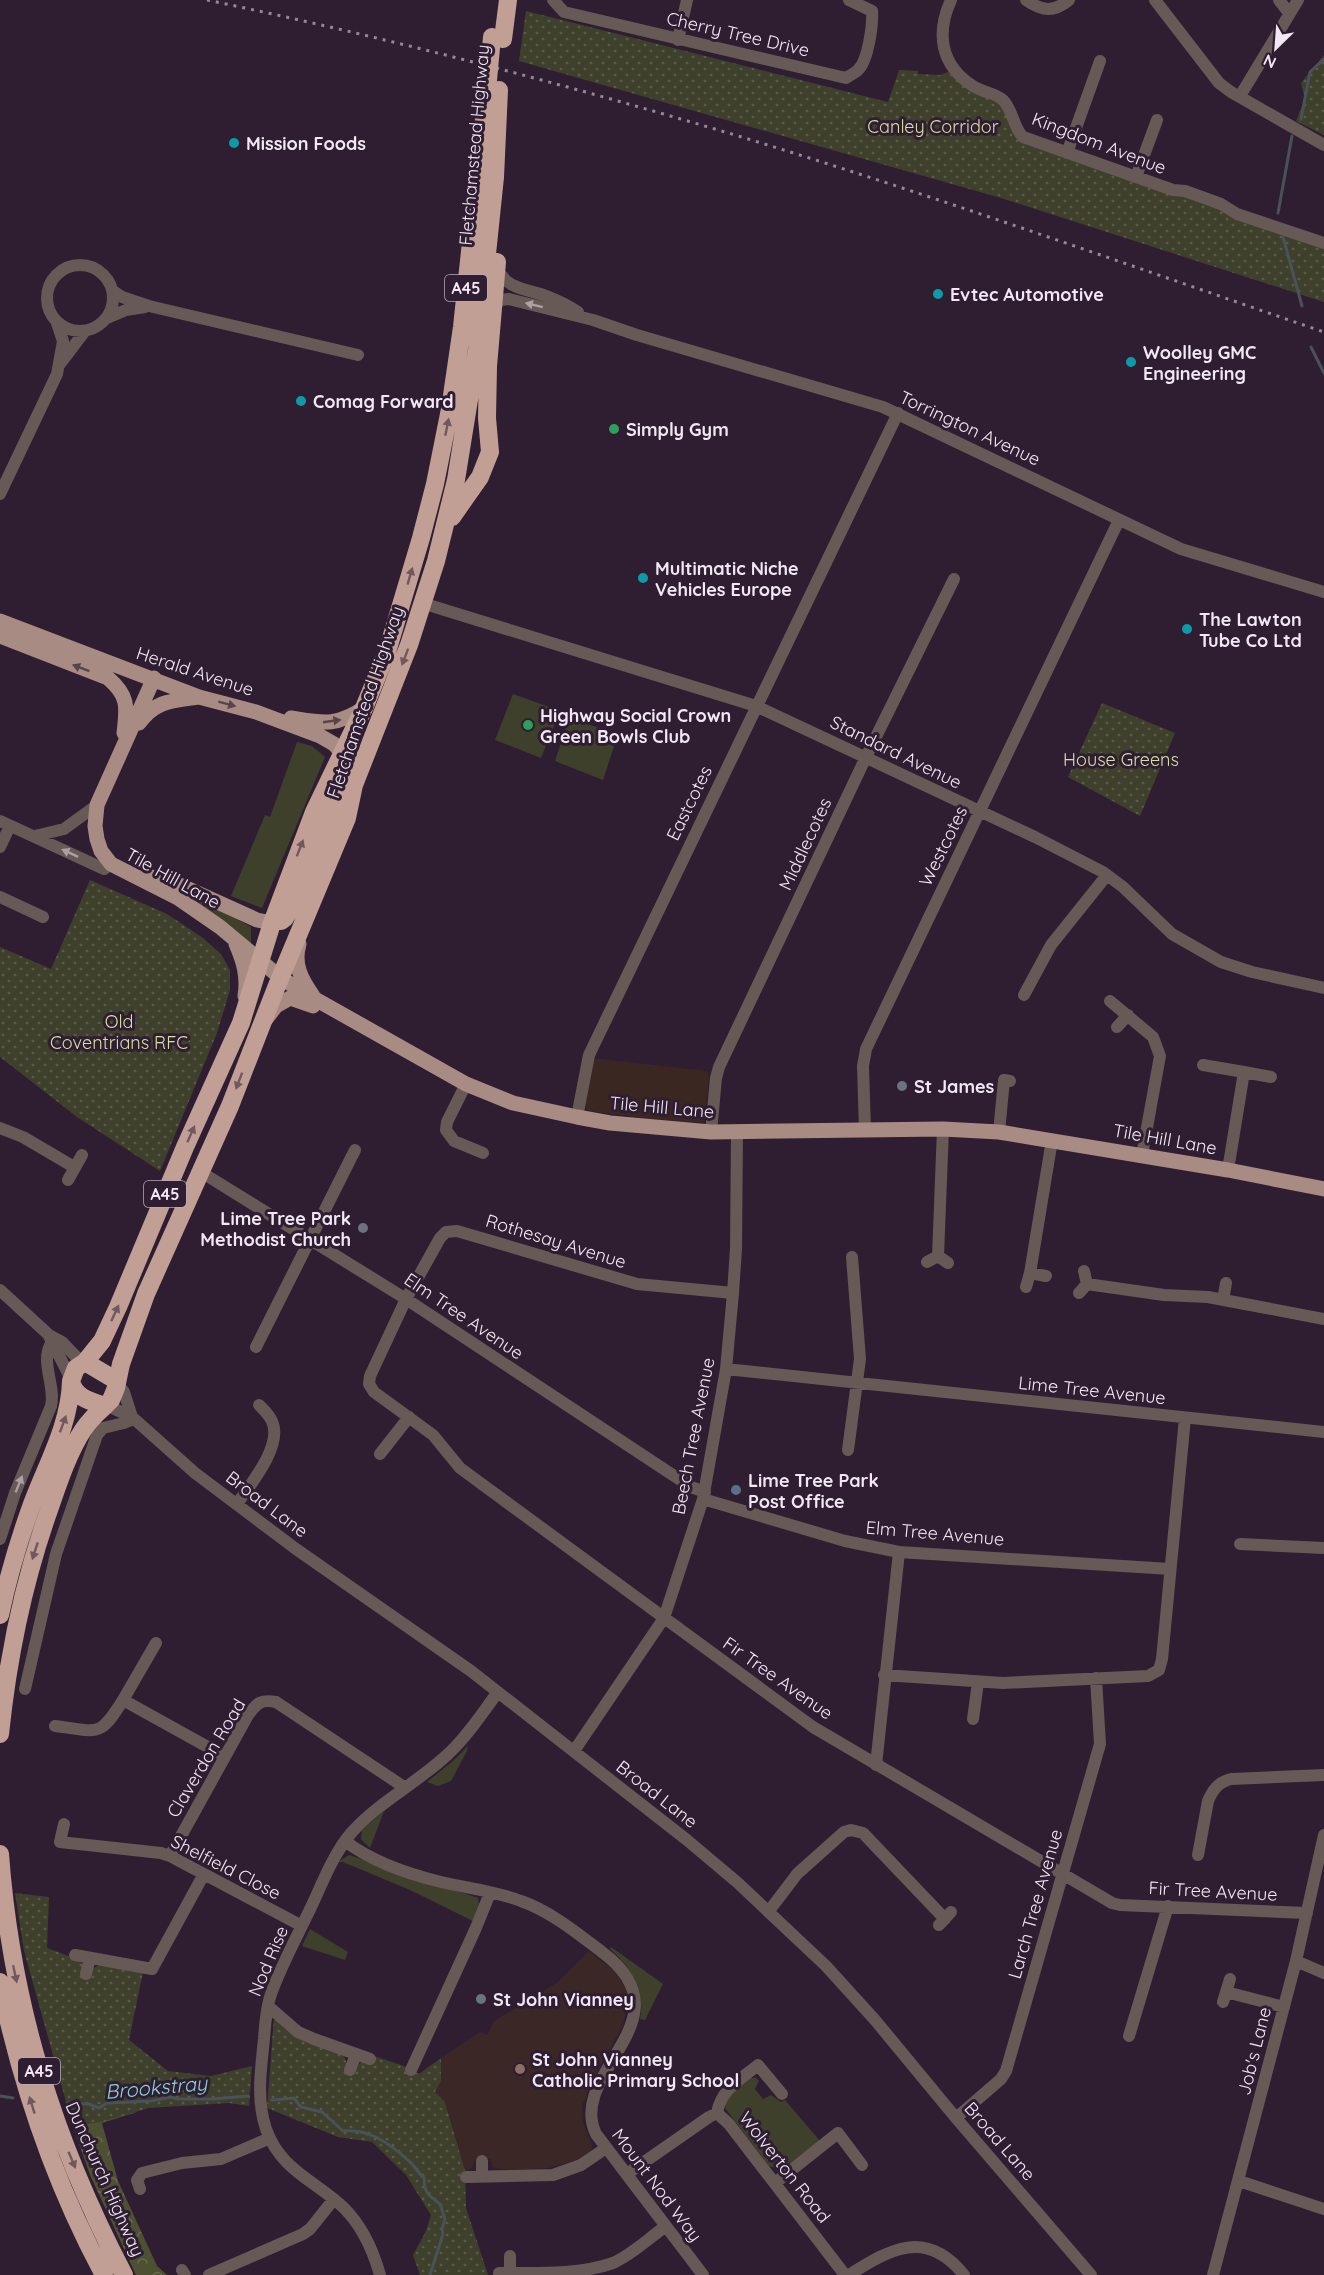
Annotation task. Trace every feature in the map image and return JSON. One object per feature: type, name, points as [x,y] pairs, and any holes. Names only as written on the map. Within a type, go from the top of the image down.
[{"type":"highway","name":"Fletchamstead Highway","points":[[495,0],[498,38]]},
{"type":"highway","name":"Fletchamstead Highway","points":[[71,1380],[76,1368],[102,1341],[118,1307],[185,1147],[241,1023],[272,922],[314,812],[364,708],[387,652],[410,579],[435,484],[450,409],[493,91],[498,38],[508,0]]},
{"type":"highway","name":"Fletchamstead Highway","points":[[105,1406],[114,1395],[120,1365],[146,1294],[201,1172],[347,818],[354,784],[410,645],[446,527],[469,407],[495,177],[493,91]]},
{"type":"highway","points":[[446,527],[480,477],[490,452],[487,418],[488,366],[501,303],[497,268],[499,226],[495,177]]},
{"type":"highway","points":[[272,922],[285,918],[333,810],[354,784]]},
{"type":"highway","points":[[83,1363],[117,1382]]},
{"type":"highway","points":[[0,1734],[5,1684],[28,1573],[54,1496],[79,1437],[105,1406],[80,1397],[73,1389],[71,1380]]},
{"type":"highway","points":[[0,1615],[21,1538],[67,1412],[71,1380]]},
{"type":"highway","name":"Dunchurch Highway","points":[[0,1854],[10,1950],[37,2062],[52,2113],[104,2237],[124,2275]]},
{"type":"highway","name":"A45","points":[[0,1982],[10,2028],[37,2122],[86,2242],[104,2275]]},
{"type":"main road","name":"Herald Avenue","points":[[0,621],[79,653],[199,696],[256,712],[320,736],[334,744],[342,753]]},
{"type":"main road","points":[[0,636],[108,678],[120,688],[127,707],[123,745]]},
{"type":"main road","points":[[154,678],[97,805],[95,826],[97,839],[108,867],[182,886],[257,920],[272,922]]},
{"type":"main road","points":[[123,745],[148,711],[161,702],[199,696]]},
{"type":"main road","points":[[256,712],[320,723],[347,719],[364,708]]},
{"type":"main road","points":[[342,753],[354,784]]},
{"type":"main road","name":"Tile Hill Lane","points":[[108,867],[178,898],[220,927],[281,978],[316,1000],[466,1084],[513,1102],[577,1117],[641,1126],[711,1132],[944,1129],[999,1132],[1228,1170],[1324,1189]]},
{"type":"main road","points":[[305,917],[296,953],[296,965],[316,1000]]},
{"type":"main road","points":[[236,942],[244,963],[247,984],[241,1023]]},
{"type":"main road","name":"Tile Hill Lane","points":[[261,1026],[276,1006],[290,998],[323,1011],[345,1015]]},
{"type":"street","name":"Cherry Tree Drive","points":[[553,0],[564,12],[846,78],[859,69],[870,39],[874,5],[849,0]]},
{"type":"street","points":[[678,40],[687,0]]},
{"type":"street","name":"Kingdom Avenue","points":[[951,0],[942,32],[944,50],[953,67],[974,87],[1004,101],[1018,132],[1023,137],[1173,190],[1221,204],[1237,214],[1324,243]]},
{"type":"street","points":[[1026,0],[1045,10],[1054,9],[1069,0]]},
{"type":"street","points":[[1155,0],[1219,83],[1324,145]]},
{"type":"street","points":[[1279,0],[1289,13]]},
{"type":"street","points":[[1240,96],[1298,0]]},
{"type":"street","points":[[1067,153],[1100,61]]},
{"type":"street","points":[[1136,177],[1157,120]]},
{"type":"street","points":[[59,365],[63,341],[57,323],[51,314],[47,295],[54,278],[67,268],[82,265],[91,267],[106,277],[113,291],[112,310],[107,318]]},
{"type":"street","name":"Torrington Avenue","points":[[497,268],[500,275],[511,285],[549,297],[592,320]]},
{"type":"street","points":[[113,291],[122,297],[149,306],[358,355]]},
{"type":"street","name":"Torrington Avenue","points":[[501,303],[592,320],[867,402],[898,413],[1189,552],[1324,592]]},
{"type":"street","points":[[57,323],[75,331],[85,331],[94,329],[107,318],[126,310],[149,306]]},
{"type":"street","points":[[0,494],[59,365],[85,331]]},
{"type":"street","name":"Eastcotes","points":[[577,1117],[589,1055],[898,413]]},
{"type":"street","name":"Westcotes","points":[[864,1130],[863,1064],[866,1049],[1119,520]]},
{"type":"street","name":"Middlecotes","points":[[711,1132],[719,1067],[866,757],[954,579]]},
{"type":"street","name":"Standard Avenue","points":[[422,603],[756,706],[1035,837],[1107,875],[1123,887],[1172,934],[1221,962],[1252,972],[1324,988]]},
{"type":"street","points":[[35,836],[64,829],[97,805]]},
{"type":"street","points":[[0,847],[5,823]]},
{"type":"street","name":"Tile Hill Lane","points":[[5,823],[108,867]]},
{"type":"street","points":[[1024,995],[1052,945],[1107,875]]},
{"type":"street","points":[[0,897],[31,906],[43,917]]},
{"type":"street","points":[[1110,1001],[1153,1038],[1160,1056],[1142,1155]]},
{"type":"street","points":[[1117,1027],[1128,1015]]},
{"type":"street","points":[[1203,1065],[1271,1077]]},
{"type":"street","points":[[1228,1170],[1244,1072]]},
{"type":"street","points":[[999,1132],[1004,1080],[1010,1081]]},
{"type":"street","points":[[466,1084],[447,1122],[446,1130],[454,1141],[483,1153]]},
{"type":"street","points":[[0,1128],[24,1137],[74,1167]]},
{"type":"street","points":[[938,1260],[944,1129]]},
{"type":"street","name":"Beech Tree Avenue","points":[[574,1751],[664,1618],[704,1495],[726,1369],[733,1293],[736,1249],[736,1132]]},
{"type":"street","points":[[1026,1287],[1052,1140]]},
{"type":"street","points":[[256,1347],[355,1150]]},
{"type":"street","points":[[68,1180],[82,1155]]},
{"type":"street","name":"Elm Tree Avenue","points":[[201,1172],[406,1299],[704,1495],[845,1541],[899,1552],[1170,1569]]},
{"type":"street","name":"Rothesay Avenue","points":[[406,1299],[440,1238],[452,1230],[637,1284],[733,1293]]},
{"type":"street","points":[[848,1450],[860,1350],[852,1257]]},
{"type":"street","points":[[1084,1271],[1083,1288],[1223,1300],[1324,1319]]},
{"type":"street","points":[[1030,1273],[1046,1276]]},
{"type":"street","points":[[1223,1300],[1226,1283]]},
{"type":"street","points":[[0,1290],[50,1339],[71,1380]]},
{"type":"street","name":"Fir Tree Avenue","points":[[406,1299],[370,1376],[369,1384],[374,1392],[433,1435],[460,1468],[813,1727],[1116,1904],[1307,1913]]},
{"type":"street","points":[[50,1339],[62,1342],[83,1363]]},
{"type":"street","points":[[0,1539],[15,1493],[51,1406],[52,1394],[46,1353],[50,1339]]},
{"type":"street","name":"Lime Tree Avenue","points":[[726,1369],[1324,1432]]},
{"type":"street","name":"Broad Lane","points":[[117,1382],[124,1392],[133,1418]]},
{"type":"street","points":[[237,1504],[264,1463],[274,1440],[273,1424],[259,1405]]},
{"type":"street","name":"Broad Lane","points":[[105,1406],[133,1418],[195,1473],[296,1549],[498,1692],[687,1840],[769,1911],[826,1966],[875,2020],[1091,2275]]},
{"type":"street","points":[[25,1689],[56,1554],[97,1435],[103,1428],[124,1424],[133,1418]]},
{"type":"street","points":[[380,1454],[409,1418]]},
{"type":"street","points":[[884,1675],[1003,1683],[1148,1676],[1159,1670],[1162,1659],[1185,1418]]},
{"type":"street","points":[[1240,1544],[1324,1548]]},
{"type":"street","points":[[876,1765],[899,1552]]},
{"type":"street","points":[[55,1726],[94,1731],[101,1729],[110,1721],[158,1640]]},
{"type":"street","name":"Larch Tree Avenue","points":[[956,2118],[1004,2074],[1100,1744],[1096,1678]]},
{"type":"street","points":[[973,1719],[978,1682]]},
{"type":"street","name":"Nod Rise","points":[[380,2275],[368,2239],[358,2224],[334,2199],[292,2169],[270,2138],[261,2110],[260,2093],[268,2006],[272,1990],[334,1857],[345,1841],[361,1823],[446,1756],[465,1736],[498,1692]]},
{"type":"street","points":[[123,1700],[224,1756]]},
{"type":"street","name":"Claverdon Road","points":[[170,1856],[224,1756],[257,1703],[276,1702],[404,1787]]},
{"type":"street","points":[[1198,1855],[1208,1801],[1211,1793],[1221,1783],[1231,1779],[1324,1775]]},
{"type":"street","name":"Shelfield Close","points":[[64,1824],[55,1840],[161,1852],[302,1926]]},
{"type":"street","points":[[769,1911],[797,1874],[844,1832],[851,1830],[862,1833],[945,1919]]},
{"type":"street","name":"Job's Lane","points":[[1213,2275],[1321,1867],[1324,1835]]},
{"type":"street","name":"Mount Nod Way","points":[[345,1841],[362,1852],[417,1875],[524,1902],[554,1918],[610,1958],[624,1973],[633,1990],[635,2009],[632,2023],[595,2094],[590,2109],[592,2126],[606,2148],[703,2275]]},
{"type":"street","points":[[75,1955],[153,1969],[204,1874]]},
{"type":"street","points":[[411,2070],[490,1893]]},
{"type":"street","points":[[1129,2036],[1168,1906]]},
{"type":"street","points":[[86,1974],[90,1958]]},
{"type":"street","points":[[1296,1961],[1324,1973]]},
{"type":"street","points":[[1230,1979],[1224,1997],[1284,2007]]},
{"type":"street","points":[[268,2006],[298,2032],[370,2059]]},
{"type":"street","points":[[350,2070],[356,2054]]},
{"type":"street","points":[[717,2113],[725,2091],[759,2065],[782,2094]]},
{"type":"street","name":"Wolverton Road","points":[[627,2175],[717,2113],[729,2124],[847,2275]]},
{"type":"street","points":[[775,2183],[838,2133],[862,2165]]},
{"type":"street","points":[[126,2178],[182,2163],[221,2159],[270,2138]]},
{"type":"street","points":[[466,2177],[553,2175],[581,2165],[606,2148]]},
{"type":"street","points":[[482,2160],[482,2177]]},
{"type":"street","points":[[140,2189],[137,2180],[142,2173]]},
{"type":"street","points":[[1239,2181],[1323,2206]]},
{"type":"street","points":[[210,2275],[303,2234],[310,2229],[334,2199]]},
{"type":"street","points":[[510,2256],[504,2273],[580,2273],[597,2270],[622,2259],[666,2226]]},
{"type":"street","points":[[847,2275],[890,2251],[910,2247],[933,2251],[953,2264],[964,2275]]},
{"type":"shaded area","points":[[591,1058],[707,1071],[709,1076],[704,1122],[673,1122],[589,1111],[583,1105]]},
{"type":"shaded area","name":"St John Vianney Catholic Primary School","points":[[589,1951],[614,1971],[625,1987],[628,2000],[623,2025],[593,2080],[582,2106],[583,2123],[592,2145],[591,2151],[581,2158],[549,2168],[499,2169],[493,2167],[490,2159],[476,2159],[471,2169],[465,2171],[445,2102],[435,2092],[441,2081],[441,2058],[480,2032],[487,2035],[494,2021],[558,1982]]},
{"type":"green space","name":"Canley Corridor","points":[[526,11],[888,102],[899,70],[940,75],[948,72],[967,89],[1001,105],[1016,137],[1027,145],[1174,195],[1184,196],[1324,249],[1324,302],[1001,198],[519,61]]},
{"type":"green space","points":[[1324,55],[1324,135],[1296,121],[1305,99],[1301,83]]},
{"type":"green space","name":"Highway Social Crown Green Bowls Club","points":[[513,694],[560,711],[541,758],[495,740]]},
{"type":"green space","name":"House Greens","points":[[1102,703],[1175,733],[1140,816],[1068,777]]},
{"type":"green space","name":"Highway Social Crown Green Bowls Club","points":[[569,718],[618,734],[603,780],[555,761]]},
{"type":"green space","points":[[297,742],[312,746],[325,757],[262,908],[231,896],[265,815],[270,817]]},
{"type":"green space","name":"Old Coventrians RFC","points":[[90,880],[167,914],[203,938],[221,954],[230,970],[230,990],[217,1033],[160,1171],[77,1117],[0,1057],[0,947],[51,969]]},
{"type":"green space","points":[[173,886],[251,927],[251,946]]},
{"type":"green space","points":[[468,1746],[451,1781],[438,1786],[427,1782],[453,1761]]},
{"type":"green space","points":[[384,1811],[370,1848],[361,1839],[362,1830]]},
{"type":"green space","points":[[349,1855],[478,1898],[479,1904],[473,1921],[410,1890],[343,1862],[338,1862]]},
{"type":"green space","points":[[15,1893],[49,1897],[47,1948],[77,1959],[92,1969],[99,1965],[143,1972],[129,2040],[168,2071],[211,2076],[252,2066],[249,2106],[229,2103],[149,2108],[105,2121],[73,2127],[24,1951]]},
{"type":"green space","points":[[310,1929],[348,1952],[345,1960],[302,1946]]},
{"type":"green space","points":[[611,1947],[663,1984],[645,2020],[640,2019],[641,1998],[635,1980],[624,1963],[610,1949]]},
{"type":"green space","points":[[274,2017],[343,2054],[347,2064],[355,2067],[371,2055],[404,2066],[419,2074],[441,2058],[441,2081],[435,2092],[445,2102],[465,2171],[466,2208],[488,2275],[420,2275],[413,2255],[426,2231],[431,2215],[406,2175],[372,2142],[338,2137],[267,2108]]},
{"type":"green space","points":[[751,2078],[759,2081],[755,2089],[763,2099],[771,2095],[781,2102],[785,2100],[820,2141],[780,2170],[769,2166],[725,2108],[727,2097]]},
{"type":"green space","points":[[137,2112],[102,2123],[118,2181],[157,2266],[167,2275],[136,2275],[90,2175],[70,2118]]},
{"type":"waterway","points":[[1301,119],[1310,72],[1324,59]]},
{"type":"waterway","points":[[1278,213],[1292,136]]},
{"type":"waterway","points":[[1283,237],[1302,306]]},
{"type":"waterway","points":[[1311,347],[1324,373]]},
{"type":"waterway","name":"Brookstray","points":[[0,2096],[13,2098]]},
{"type":"waterway","name":"Brookstray","points":[[67,2103],[89,2104],[99,2108],[107,2103],[152,2101],[170,2097],[212,2099],[248,2096]]},
{"type":"waterway","name":"Brookstray","points":[[272,2100],[294,2098],[301,2107],[322,2112],[343,2131],[362,2132],[379,2138],[413,2165],[424,2178],[428,2194],[440,2204],[445,2219],[443,2234],[430,2275]]},
{"type":"railway","points":[[207,0],[340,29],[472,62],[735,135],[957,206],[1324,332]]},
{"type":"place","name":"Mission Foods","points":[[234,143]]},
{"type":"place","name":"Evtec Automotive","points":[[938,294]]},
{"type":"place","name":"Woolley GMC Engineering","points":[[1131,362]]},
{"type":"place","name":"Comag Forward","points":[[301,401]]},
{"type":"place","name":"Simply Gym","points":[[614,429]]},
{"type":"place","name":"Multimatic Niche Vehicles Europe","points":[[643,578]]},
{"type":"place","name":"The Lawton Tube Co Ltd","points":[[1187,629]]},
{"type":"place","name":"Highway Social Crown Green Bowls Club","points":[[528,725]]},
{"type":"place","name":"St James","points":[[902,1086]]},
{"type":"place","name":"Lime Tree Park Methodist Church","points":[[363,1228]]},
{"type":"place","name":"Lime Tree Park Post Office","points":[[736,1490]]},
{"type":"place","name":"St John Vianney","points":[[481,1999]]},
{"type":"place","name":"St John Vianney Catholic Primary School","points":[[520,2069]]}]
